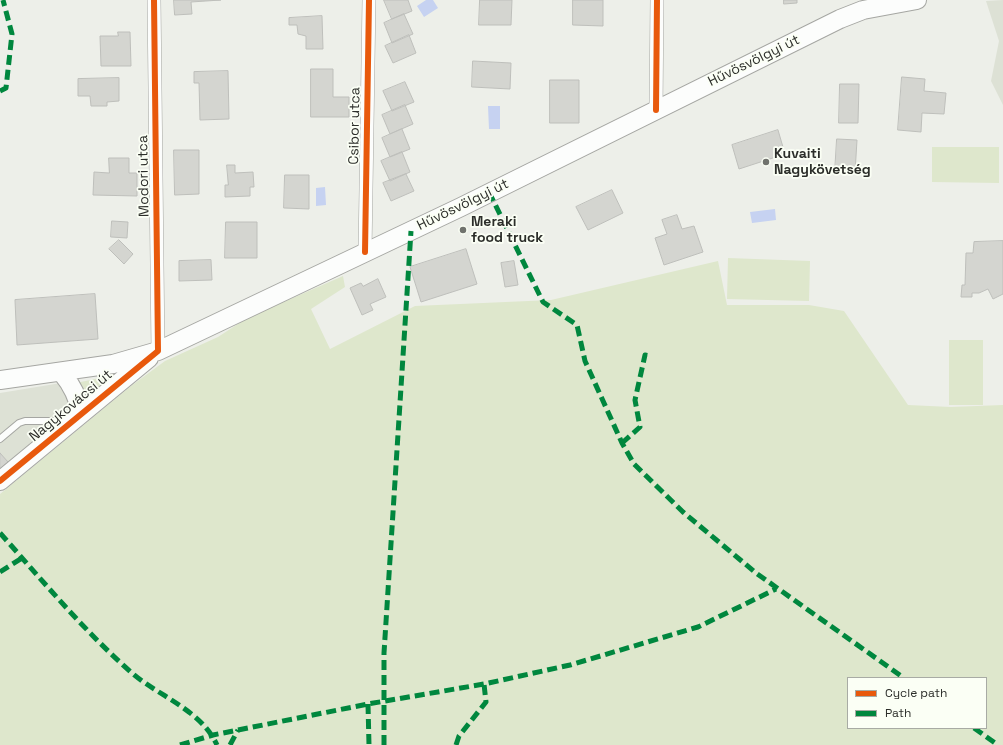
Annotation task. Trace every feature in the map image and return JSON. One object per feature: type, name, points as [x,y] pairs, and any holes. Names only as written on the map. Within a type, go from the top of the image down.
[{"type":"main road","name":"Hűvösvölgyi út","points":[[0,380],[62,373],[113,364],[158,351],[461,206],[840,19],[864,10],[917,0]]},
{"type":"main road","name":"Nagykovácsi út","points":[[0,481],[158,351]]},
{"type":"main road","points":[[62,373],[71,383],[80,404],[76,417]]},
{"type":"street","name":"Modori utca","points":[[154,0],[158,351]]},
{"type":"street","name":"Csibor utca","points":[[365,252],[369,0]]},
{"type":"street","points":[[656,110],[657,0]]},
{"type":"lane","points":[[0,439],[19,423],[25,421],[76,417]]},
{"type":"shaded area","points":[[1003,0],[1003,105],[991,81],[999,41],[986,1]]},
{"type":"shaded area","points":[[61,383],[72,410],[0,471],[0,393]]},
{"type":"green space","points":[[932,147],[999,147],[999,183],[932,182]]},
{"type":"green space","points":[[728,258],[810,261],[809,301],[727,299]]},
{"type":"green space","points":[[718,261],[727,305],[809,305],[844,311],[908,405],[951,407],[1003,405],[1003,745],[0,745],[0,494],[131,386],[165,361],[218,337],[247,318],[343,276],[345,287],[311,309],[330,349],[415,306],[551,300]]},
{"type":"green space","points":[[949,340],[983,340],[983,405],[949,405]]},
{"type":"green space","points":[[114,375],[84,399],[76,383]]},
{"type":"water","points":[[426,0],[433,0],[438,8],[424,17],[417,6]]},
{"type":"water","points":[[488,106],[500,106],[500,129],[489,129]]},
{"type":"water","points":[[325,187],[326,205],[316,206],[316,188]]},
{"type":"water","points":[[775,209],[776,220],[752,223],[750,212]]},
{"type":"building","points":[[174,0],[221,0],[191,2],[192,14],[175,15]]},
{"type":"building","points":[[384,0],[408,0],[412,11],[392,19]]},
{"type":"building","points":[[480,0],[512,0],[511,25],[479,25]]},
{"type":"building","points":[[573,0],[603,0],[603,26],[573,25]]},
{"type":"building","points":[[784,0],[797,0],[797,3],[784,4]]},
{"type":"building","points":[[404,14],[413,34],[392,43],[384,23]]},
{"type":"building","points":[[322,16],[323,49],[306,49],[306,36],[298,34],[297,25],[289,25],[289,18]]},
{"type":"building","points":[[118,32],[130,32],[131,66],[101,66],[100,36],[118,36]]},
{"type":"building","points":[[409,35],[416,53],[393,63],[385,46]]},
{"type":"building","points":[[473,61],[511,63],[510,89],[472,87]]},
{"type":"building","points":[[311,69],[333,69],[333,97],[349,97],[349,117],[311,117]]},
{"type":"building","points":[[228,71],[229,119],[200,120],[199,83],[194,83],[194,72]]},
{"type":"building","points":[[902,77],[925,79],[924,91],[946,93],[944,114],[922,113],[921,132],[898,130]]},
{"type":"building","points":[[119,78],[119,101],[107,102],[107,106],[91,106],[90,96],[78,96],[78,79]]},
{"type":"building","points":[[550,80],[579,80],[579,123],[550,123]]},
{"type":"building","points":[[405,82],[414,102],[392,111],[383,91]]},
{"type":"building","points":[[840,84],[859,84],[858,123],[839,123]]},
{"type":"building","points":[[405,105],[413,124],[390,134],[382,115]]},
{"type":"building","points":[[402,129],[410,149],[390,157],[382,138]]},
{"type":"building","points":[[778,130],[785,154],[739,169],[732,145]]},
{"type":"building","points":[[837,139],[857,140],[855,173],[835,172]]},
{"type":"building","points":[[174,150],[199,150],[199,194],[175,195]]},
{"type":"building","points":[[402,152],[410,172],[390,181],[381,161]]},
{"type":"building","points":[[109,158],[129,158],[129,173],[137,173],[137,196],[93,195],[94,172],[109,173]]},
{"type":"building","points":[[227,165],[235,165],[235,173],[253,172],[254,187],[250,187],[250,196],[225,197],[225,185],[228,185]]},
{"type":"building","points":[[406,174],[414,191],[391,201],[383,183]]},
{"type":"building","points":[[285,175],[309,175],[309,209],[284,208]]},
{"type":"building","points":[[612,190],[623,213],[588,230],[576,207]]},
{"type":"building","points":[[677,215],[682,229],[694,226],[703,252],[664,265],[655,238],[667,234],[662,220]]},
{"type":"building","points":[[112,221],[128,222],[127,238],[111,237]]},
{"type":"building","points":[[226,222],[257,222],[257,258],[225,258]]},
{"type":"building","points":[[119,240],[133,254],[124,264],[109,249]]},
{"type":"building","points":[[1003,241],[1003,294],[993,299],[988,289],[979,293],[972,293],[972,297],[961,297],[962,285],[965,285],[966,253],[973,253],[974,242]]},
{"type":"building","points":[[466,249],[477,284],[421,302],[410,267]]},
{"type":"building","points":[[211,260],[212,280],[179,281],[179,261]]},
{"type":"building","points":[[514,261],[518,285],[505,287],[501,263]]},
{"type":"building","points":[[378,279],[386,297],[370,304],[373,310],[362,315],[350,288],[361,283],[363,286]]},
{"type":"building","points":[[95,294],[98,339],[17,345],[15,300]]},
{"type":"building","points":[[0,453],[8,462],[0,469]]},
{"type":"marked path","points":[[0,91],[6,88],[12,34],[3,0]]},
{"type":"marked path","points":[[489,192],[543,302],[577,325],[585,361],[622,443],[634,464],[683,512],[756,573],[903,677]]},
{"type":"marked path","points":[[384,745],[384,653],[411,231]]},
{"type":"marked path","points":[[622,443],[640,427],[635,400],[645,355],[651,356]]},
{"type":"marked path","points":[[0,533],[64,605],[114,657],[143,682],[179,705],[201,722],[217,745]]},
{"type":"marked path","points":[[0,572],[22,558]]},
{"type":"marked path","points":[[180,745],[213,735],[368,704],[484,684],[570,665],[698,627],[776,589]]},
{"type":"marked path","points":[[456,745],[459,736],[486,702],[484,684]]},
{"type":"marked path","points":[[368,704],[369,745]]},
{"type":"marked path","points":[[975,729],[998,745]]},
{"type":"marked path","points":[[230,745],[238,730]]},
{"type":"cycle path","points":[[0,481],[158,351],[154,0]]},
{"type":"cycle path","points":[[365,252],[369,0]]},
{"type":"cycle path","points":[[656,110],[657,0]]},
{"type":"place","name":"Kuvaiti Nagykövetség","points":[[766,162]]},
{"type":"place","name":"Meraki food truck","points":[[463,230]]}]
